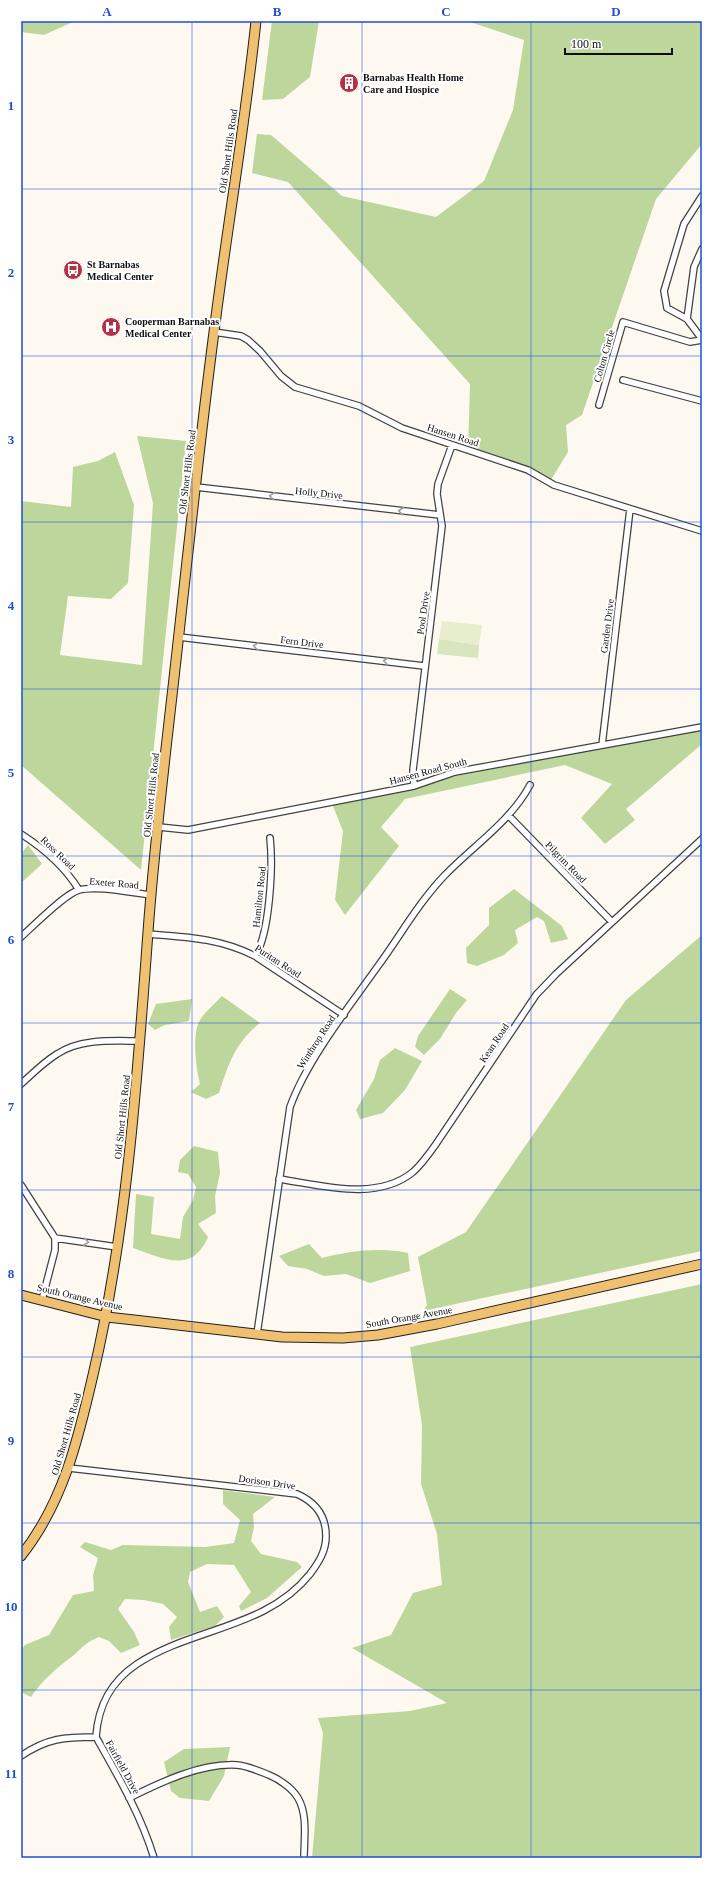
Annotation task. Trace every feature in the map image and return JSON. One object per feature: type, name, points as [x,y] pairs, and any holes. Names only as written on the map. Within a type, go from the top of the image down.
[{"type":"main road","name":"Old Short Hills Road","points":[[21,1556],[33,1540],[53,1507],[69,1468],[86,1407],[107,1317],[129,1157],[141,1041],[150,895],[159,827],[196,487],[214,332],[256,21]]},
{"type":"main road","name":"South Orange Avenue","points":[[21,1295],[107,1317],[257,1334],[343,1338],[378,1335],[437,1324],[702,1264]]},
{"type":"street","points":[[702,196],[684,224],[664,290],[667,308],[687,319],[702,340]]},
{"type":"street","points":[[687,319],[694,267],[702,250]]},
{"type":"street","name":"Colton Circle","points":[[599,405],[623,322],[690,342],[702,340]]},
{"type":"street","name":"Hansen Road","points":[[214,332],[231,334],[248,340],[260,351],[281,376],[295,386],[359,406],[402,428],[528,470],[554,485],[702,531]]},
{"type":"street","points":[[623,380],[702,401]]},
{"type":"street","name":"Pool Drive","points":[[414,786],[413,770],[424,666],[442,526],[438,484],[452,444]]},
{"type":"street","name":"Holly Drive","points":[[196,487],[440,515]]},
{"type":"street","name":"Garden Drive","points":[[602,745],[630,509]]},
{"type":"street","name":"Fern Drive","points":[[179,637],[424,666]]},
{"type":"street","name":"Hansen Road South","points":[[159,827],[188,830],[414,786],[455,772],[702,727]]},
{"type":"street","name":"Winthrop Road","points":[[257,1334],[290,1108],[295,1094],[344,1015],[428,897],[444,876],[522,802],[530,785]]},
{"type":"street","name":"Pilgrim Road","points":[[508,815],[612,922]]},
{"type":"street","name":"Ross Road","points":[[21,834],[39,845],[69,875],[80,890]]},
{"type":"street","name":"Hamilton Road","points":[[255,956],[263,939],[272,859],[270,838]]},
{"type":"street","name":"Kean Road","points":[[279,1179],[356,1190],[386,1186],[412,1173],[422,1163],[436,1144],[536,995],[556,974],[702,839]]},
{"type":"street","name":"Exeter Road","points":[[21,937],[66,897],[80,890],[96,889],[150,895]]},
{"type":"street","name":"Puritan Road","points":[[147,934],[217,941],[255,956],[344,1015]]},
{"type":"street","points":[[21,1084],[58,1053],[70,1048],[99,1041],[141,1041]]},
{"type":"street","points":[[21,1185],[55,1238],[55,1250],[42,1300]]},
{"type":"street","points":[[55,1238],[117,1247]]},
{"type":"street","name":"Dorison Drive","points":[[69,1468],[297,1494],[308,1499],[317,1508],[324,1519],[326,1533],[326,1543],[322,1556],[300,1585],[280,1602],[244,1621],[156,1654],[137,1664],[123,1676],[104,1699],[98,1716],[96,1738]]},
{"type":"street","name":"Fairfield Drive","points":[[21,1756],[44,1742],[58,1738],[96,1738],[129,1798],[147,1836],[154,1858]]},
{"type":"street","points":[[129,1798],[157,1784],[190,1772],[222,1766],[237,1765],[254,1769],[285,1784],[298,1797],[304,1814],[304,1858]]},
{"type":"green space","points":[[21,21],[75,21],[44,35],[21,32]]},
{"type":"green space","points":[[272,21],[319,21],[310,77],[283,99],[262,100]]},
{"type":"green space","points":[[467,21],[702,21],[702,144],[656,199],[582,415],[566,425],[568,452],[549,483],[468,451],[470,384],[288,182],[252,173],[257,134],[271,135],[342,196],[436,217],[484,181],[513,110],[524,40]]},
{"type":"green space","points":[[137,436],[186,441],[141,870],[21,765],[21,501],[71,507],[73,467],[98,461],[115,452],[134,505],[128,583],[111,599],[68,596],[60,655],[142,665],[153,503]]},
{"type":"green space","points":[[442,621],[482,625],[479,645],[439,639]]},
{"type":"green space","points":[[439,639],[479,645],[478,658],[437,654]]},
{"type":"green space","points":[[702,727],[702,744],[626,809],[635,820],[605,844],[581,818],[612,784],[565,765],[405,799],[381,827],[399,846],[345,915],[335,900],[343,831],[331,801]]},
{"type":"green space","points":[[28,845],[42,864],[21,883],[21,854]]},
{"type":"green space","points":[[514,889],[562,926],[568,939],[551,943],[544,921],[537,917],[515,930],[518,943],[504,955],[477,966],[467,963],[466,948],[489,925],[489,908]]},
{"type":"green space","points":[[702,935],[702,1251],[423,1311],[427,1305],[418,1257],[466,1232],[626,1000]]},
{"type":"green space","points":[[450,989],[467,1000],[456,1013],[440,1039],[424,1055],[415,1047],[418,1036]]},
{"type":"green space","points":[[222,996],[260,1023],[244,1038],[234,1054],[219,1093],[206,1099],[191,1092],[200,1084],[197,1070],[195,1044],[197,1028],[206,1012]]},
{"type":"green space","points":[[192,999],[189,1021],[165,1025],[155,1030],[148,1024],[156,1004]]},
{"type":"green space","points":[[395,1048],[422,1061],[405,1090],[383,1113],[360,1119],[356,1110],[374,1079],[380,1060]]},
{"type":"green space","points":[[194,1146],[218,1152],[220,1173],[215,1196],[216,1213],[198,1224],[208,1237],[201,1249],[194,1256],[185,1260],[175,1260],[165,1259],[133,1248],[136,1194],[154,1197],[151,1234],[180,1239],[183,1217],[193,1200],[196,1187],[188,1174],[178,1172],[180,1160]]},
{"type":"green space","points":[[309,1244],[322,1258],[343,1253],[376,1250],[408,1253],[410,1271],[370,1283],[346,1274],[324,1276],[307,1269],[288,1266],[279,1256]]},
{"type":"green space","points":[[702,1284],[702,1858],[312,1858],[323,1733],[318,1718],[410,1711],[447,1703],[352,1648],[391,1635],[413,1593],[442,1585],[437,1534],[421,1484],[422,1425],[410,1347]]},
{"type":"green space","points":[[223,1490],[275,1497],[253,1514],[254,1527],[251,1541],[261,1554],[297,1562],[302,1567],[267,1598],[241,1611],[239,1606],[251,1592],[234,1565],[207,1564],[190,1572],[188,1582],[200,1612],[217,1606],[224,1617],[215,1626],[171,1640],[169,1627],[177,1617],[163,1604],[144,1600],[125,1599],[118,1609],[134,1632],[140,1645],[121,1653],[109,1641],[99,1637],[85,1645],[56,1669],[45,1679],[31,1697],[21,1692],[21,1650],[25,1645],[49,1635],[73,1595],[94,1591],[93,1575],[98,1558],[80,1547],[85,1542],[111,1550],[123,1545],[205,1547],[234,1543],[240,1520],[223,1504]]},
{"type":"green space","points":[[230,1747],[224,1776],[209,1801],[180,1798],[171,1791],[164,1762],[184,1749]]},
{"type":"place","name":"Barnabas Health Home Care and Hospice","points":[[349,83]]},
{"type":"place","name":"St Barnabas Medical Center","points":[[73,270]]},
{"type":"place","name":"Cooperman Barnabas Medical Center","points":[[111,327]]}]
